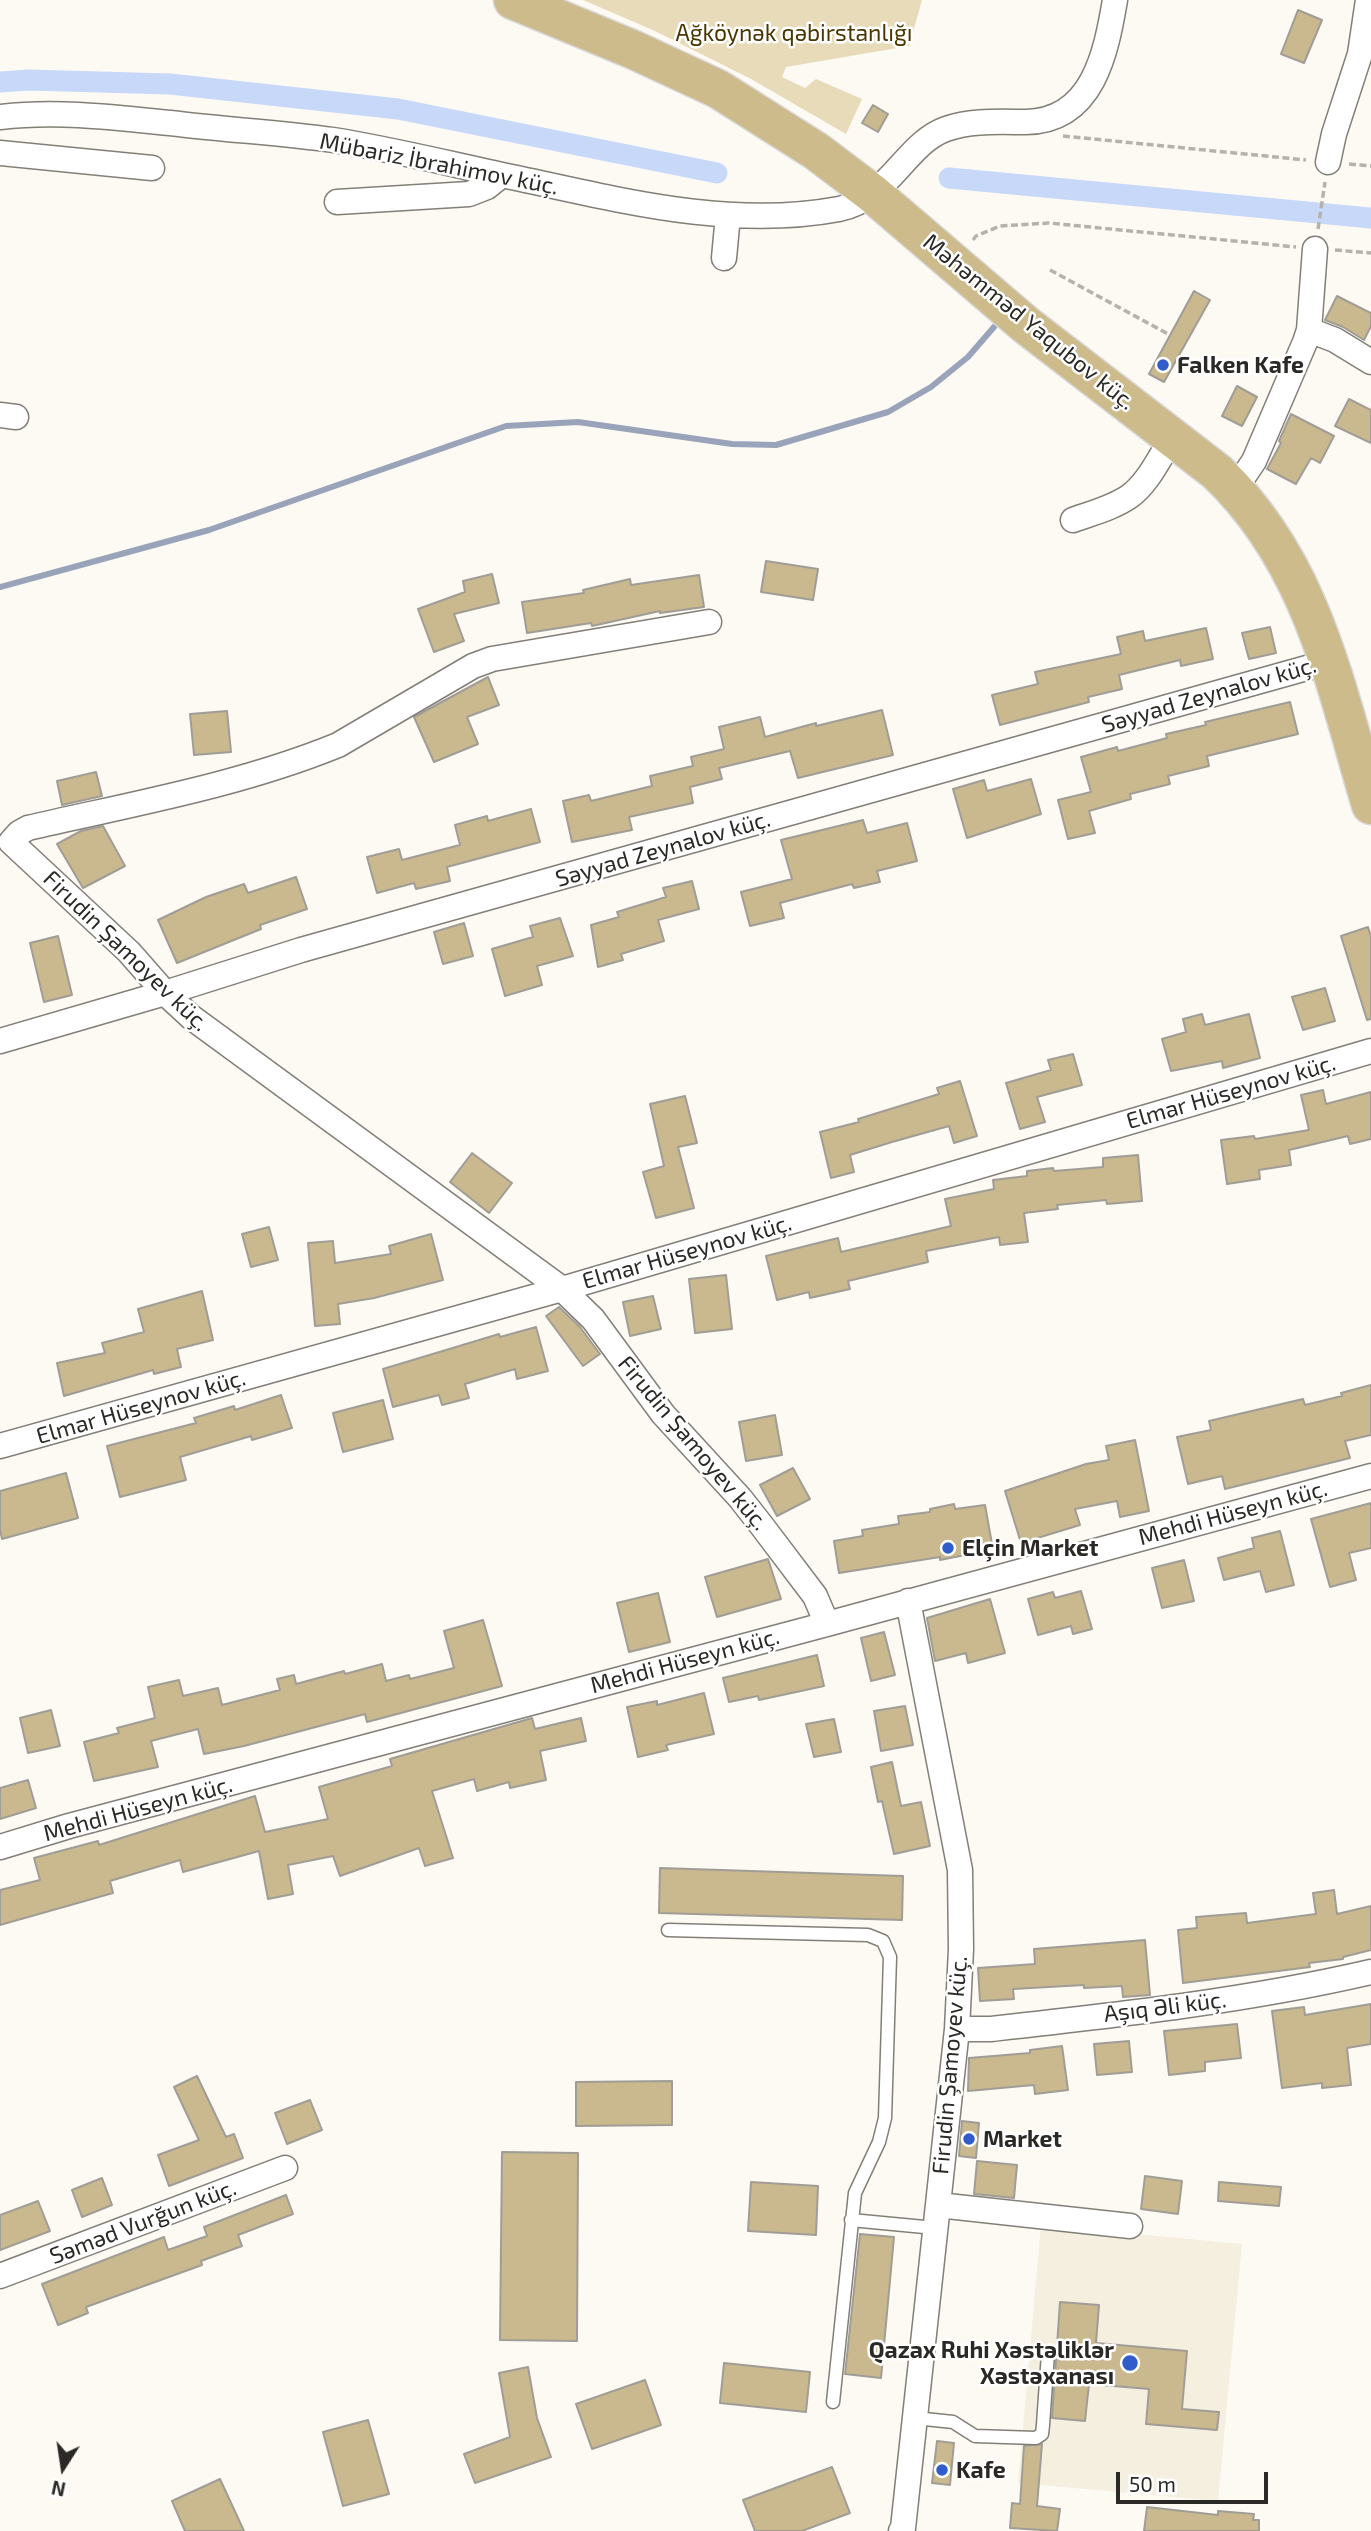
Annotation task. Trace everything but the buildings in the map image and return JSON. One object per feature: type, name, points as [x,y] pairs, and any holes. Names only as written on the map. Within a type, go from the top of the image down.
[{"type":"main road","name":"Məhəmməd Yaqubov küç.","points":[[513,0],[634,50],[718,89],[816,151],[873,194],[1057,350],[1173,437],[1235,489],[1263,523],[1295,576],[1314,619],[1371,805]]},
{"type":"street","points":[[873,194],[924,144],[942,131],[965,123],[1048,119],[1070,108],[1091,85],[1102,58],[1115,0]]},
{"type":"street","points":[[1328,162],[1334,134],[1361,81],[1360,54],[1368,0]]},
{"type":"street","name":"Mübariz İbrahimov küç.","points":[[0,117],[71,114],[334,141],[639,204],[728,215],[798,214],[838,209],[855,205],[873,194]]},
{"type":"street","points":[[0,153],[152,168]]},
{"type":"street","points":[[337,202],[469,194],[487,187],[502,175]]},
{"type":"street","points":[[724,258],[728,215]]},
{"type":"street","points":[[1235,489],[1254,461],[1309,330],[1315,249]]},
{"type":"street","points":[[1309,330],[1335,340],[1371,362]]},
{"type":"street","points":[[1073,520],[1131,495],[1173,437]]},
{"type":"street","name":"Firudin Şamoyev küç.","points":[[709,622],[492,659],[473,666],[338,745],[316,754],[262,773],[28,828],[6,837],[129,952],[165,993],[191,1017],[562,1289],[593,1319],[663,1414],[754,1517],[815,1595],[827,1624]]},
{"type":"street","name":"Səyyad Zeynalov küç.","points":[[0,1041],[301,950],[1328,662]]},
{"type":"street","name":"Elmar Hüseynov küç.","points":[[0,1446],[562,1289],[1371,1051]]},
{"type":"street","name":"Mehdi Hüseyn küç.","points":[[0,1847],[69,1826],[1371,1476]]},
{"type":"street","name":"Firudin Şamoyev küç.","points":[[908,1601],[960,1870],[961,1936],[957,2029],[915,2418],[910,2530]]},
{"type":"street","name":"Aşıq Əli küç.","points":[[957,2029],[1001,2028],[1236,1998],[1301,1988],[1371,1972]]},
{"type":"street","name":"Səməd Vurğun küç.","points":[[0,2276],[285,2168]]},
{"type":"street","points":[[936,2216],[1130,2225]]},
{"type":"lane","points":[[668,1930],[868,1935],[883,1941],[890,1957],[885,2118],[879,2142],[855,2193],[833,2402]]},
{"type":"lane","points":[[851,2220],[936,2216]]},
{"type":"lane","points":[[915,2418],[953,2422],[975,2436],[1037,2438],[1042,2434],[1048,2353]]},
{"type":"path","points":[[1029,122],[1043,131],[1071,138],[1371,166]]},
{"type":"path","points":[[1315,249],[1328,162]]},
{"type":"path","points":[[952,262],[976,236],[1000,226],[1049,223],[1371,253]]},
{"type":"path","points":[[1050,270],[1170,334]]},
{"type":"shaded area","name":"Qazax Ruhi Xəstəliklər Xəstəxanası","points":[[1041,2225],[1242,2244],[1218,2501],[1018,2483]]},
{"type":"green space","name":"Ağköynək qəbirstanlığı","points":[[583,0],[922,0],[909,46],[786,67],[782,77],[805,88],[816,79],[862,99],[846,134],[751,79],[655,31]]},
{"type":"waterway","points":[[0,82],[29,80],[170,84],[398,109],[717,173]]},
{"type":"waterway","points":[[949,178],[1371,218]]},
{"type":"waterway","points":[[0,587],[209,530],[506,426],[578,422],[732,444],[776,445],[888,412],[931,387],[968,357],[994,327]]},
{"type":"place","name":"Falken Kafe","points":[[1163,365]]},
{"type":"place","name":"Elçin Market","points":[[948,1548]]},
{"type":"place","name":"Market","points":[[969,2139]]},
{"type":"place","name":"Qazax Ruhi Xəstəliklər Xəstəxanası","points":[[1130,2363]]},
{"type":"place","name":"Kafe","points":[[942,2470]]}]
